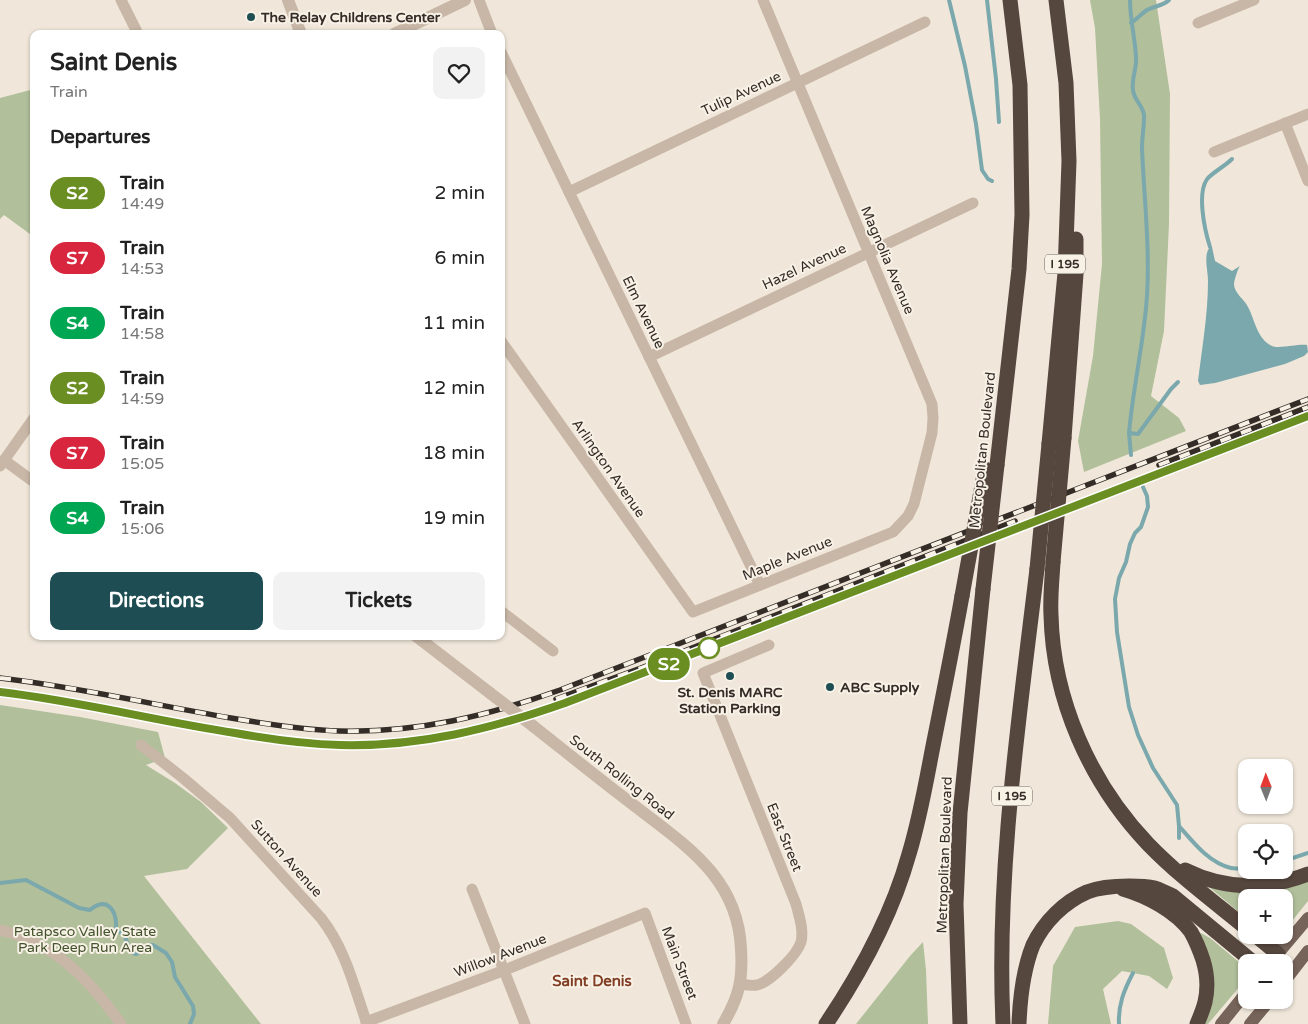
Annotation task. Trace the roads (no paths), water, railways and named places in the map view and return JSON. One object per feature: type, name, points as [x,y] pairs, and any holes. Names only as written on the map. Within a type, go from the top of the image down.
[{"type":"highway","name":"Metropolitan Boulevard","points":[[960,1024],[956,904],[960,813],[984,589],[991,467],[1012,325],[1018,269],[1022,197],[1020,85],[1010,0]]},
{"type":"highway","name":"I 195","points":[[1004,1024],[1002,987],[1004,902],[1010,812],[1058,360],[1068,216],[1069,161],[1066,83],[1056,0]]},
{"type":"highway","points":[[1066,83],[1073,160],[1076,274],[1053,562],[1051,616],[1057,668],[1076,732],[1090,763],[1110,798],[1127,820],[1164,860],[1238,921]]},
{"type":"highway","points":[[826,1024],[864,962],[895,894],[909,855],[920,810],[962,596],[991,467]]},
{"type":"highway","points":[[1164,860],[1199,877],[1243,887],[1266,886],[1287,882],[1308,874]]},
{"type":"highway","points":[[1112,886],[1153,901],[1181,921],[1191,932],[1204,966],[1207,984],[1205,1002],[1197,1024]]},
{"type":"highway","points":[[1019,1024],[1021,992],[1026,966],[1034,945],[1044,927],[1059,910],[1088,892],[1112,886],[1158,888],[1173,896],[1243,954]]},
{"type":"highway","points":[[1262,944],[1271,954]]},
{"type":"main road","points":[[1277,954],[1308,918]]},
{"type":"main road","points":[[1294,969],[1308,951]]},
{"type":"main road","points":[[1221,1024],[1238,1003]]},
{"type":"main road","points":[[1250,1024],[1262,1009]]},
{"type":"street","points":[[121,0],[136,30]]},
{"type":"street","points":[[288,0],[299,30]]},
{"type":"street","points":[[402,30],[465,0]]},
{"type":"street","points":[[479,0],[490,30]]},
{"type":"street","name":"Magnolia Avenue","points":[[763,0],[932,404],[932,433],[914,504],[908,516],[893,532]]},
{"type":"street","points":[[1198,23],[1254,0]]},
{"type":"street","name":"Tulip Avenue","points":[[569,192],[925,22]]},
{"type":"street","name":"Elm Avenue","points":[[505,60],[760,586]]},
{"type":"street","points":[[1214,152],[1308,114]]},
{"type":"street","points":[[1285,123],[1306,168],[1308,181]]},
{"type":"street","name":"Hazel Avenue","points":[[649,357],[973,203]]},
{"type":"street","name":"Arlington Avenue","points":[[505,347],[693,612]]},
{"type":"street","points":[[30,424],[2,463],[30,480]]},
{"type":"street","name":"Maple Avenue","points":[[693,612],[893,532]]},
{"type":"street","points":[[505,614],[553,651]]},
{"type":"street","name":"South Rolling Road","points":[[421,640],[661,826],[703,862],[716,877],[736,912],[741,935],[741,984]]},
{"type":"street","name":"East Street","points":[[741,984],[757,985],[777,973],[801,943],[801,925],[796,904],[703,673],[769,645]]},
{"type":"street","name":"Sutton Avenue","points":[[141,745],[230,818],[321,918],[332,932],[341,949],[367,1023]]},
{"type":"street","points":[[472,889],[525,1024]]},
{"type":"street","name":"Willow Avenue","points":[[367,1023],[505,970],[644,913]]},
{"type":"street","name":"Main Street","points":[[644,913],[686,1024]]},
{"type":"street","points":[[0,930],[15,933],[59,957],[85,978],[120,1024]]},
{"type":"street","points":[[723,1024],[731,1010],[741,984]]},
{"type":"water","points":[[1210,247],[1212,247],[1215,261],[1232,271],[1240,266],[1234,287],[1248,307],[1263,339],[1275,347],[1307,345],[1308,352],[1304,356],[1285,364],[1215,383],[1200,385],[1198,381],[1208,293],[1206,258]]},
{"type":"waterway","points":[[949,0],[965,66],[982,170],[988,179],[992,181]]},
{"type":"waterway","points":[[987,0],[999,122]]},
{"type":"waterway","points":[[1130,0],[1136,57],[1133,90],[1144,113],[1142,148],[1148,259],[1146,313],[1129,433],[1131,455]]},
{"type":"waterway","points":[[1131,23],[1147,10],[1164,4],[1169,0]]},
{"type":"waterway","points":[[1210,247],[1202,202],[1204,184],[1211,175],[1232,159]]},
{"type":"waterway","points":[[1129,433],[1138,434],[1178,382]]},
{"type":"waterway","points":[[1143,487],[1147,496],[1148,507],[1141,527],[1135,533],[1130,544],[1126,562],[1119,578],[1115,599],[1117,632],[1129,707],[1138,735],[1153,768],[1177,805],[1179,838]]},
{"type":"waterway","points":[[1179,826],[1202,851],[1216,862],[1231,868],[1238,868]]},
{"type":"waterway","points":[[1293,858],[1308,853]]},
{"type":"waterway","points":[[0,883],[26,880],[79,908],[90,910],[101,904],[110,907],[115,916],[116,928],[125,937],[131,951],[136,954],[153,945],[166,953],[172,962],[175,977],[193,1006],[194,1014],[190,1024]]},
{"type":"waterway","points":[[1119,1024],[1122,998],[1133,973]]},
{"type":"railway","points":[[0,678],[87,691],[244,720],[312,729],[368,731],[424,726],[452,721],[506,708],[560,690],[1308,399]]},
{"type":"railway","points":[[1159,465],[1308,407]]},
{"type":"railway","points":[[852,592],[1308,416]]},
{"type":"railway","points":[[556,699],[641,668],[1015,521]]},
{"type":"railway","points":[[0,692],[84,705],[252,736],[294,742],[337,745],[396,744],[455,736],[513,721],[570,702]]},
{"type":"train","name":"S2","points":[[0,692],[82,704],[201,728],[298,742],[338,745],[379,745],[429,740],[467,733],[497,726],[540,712],[643,674],[1308,416]]},
{"type":"place","name":"The Relay Childrens Center","points":[[251,17]]},
{"type":"place","name":"St. Denis MARC Station Parking","points":[[730,676]]},
{"type":"place","name":"ABC Supply","points":[[830,687]]},
{"type":"district","name":"Saint Denis","points":[[592,981]]},
{"type":"park label","name":"Patapsco Valley State Park Deep Run Area","points":[[85,940]]}]
